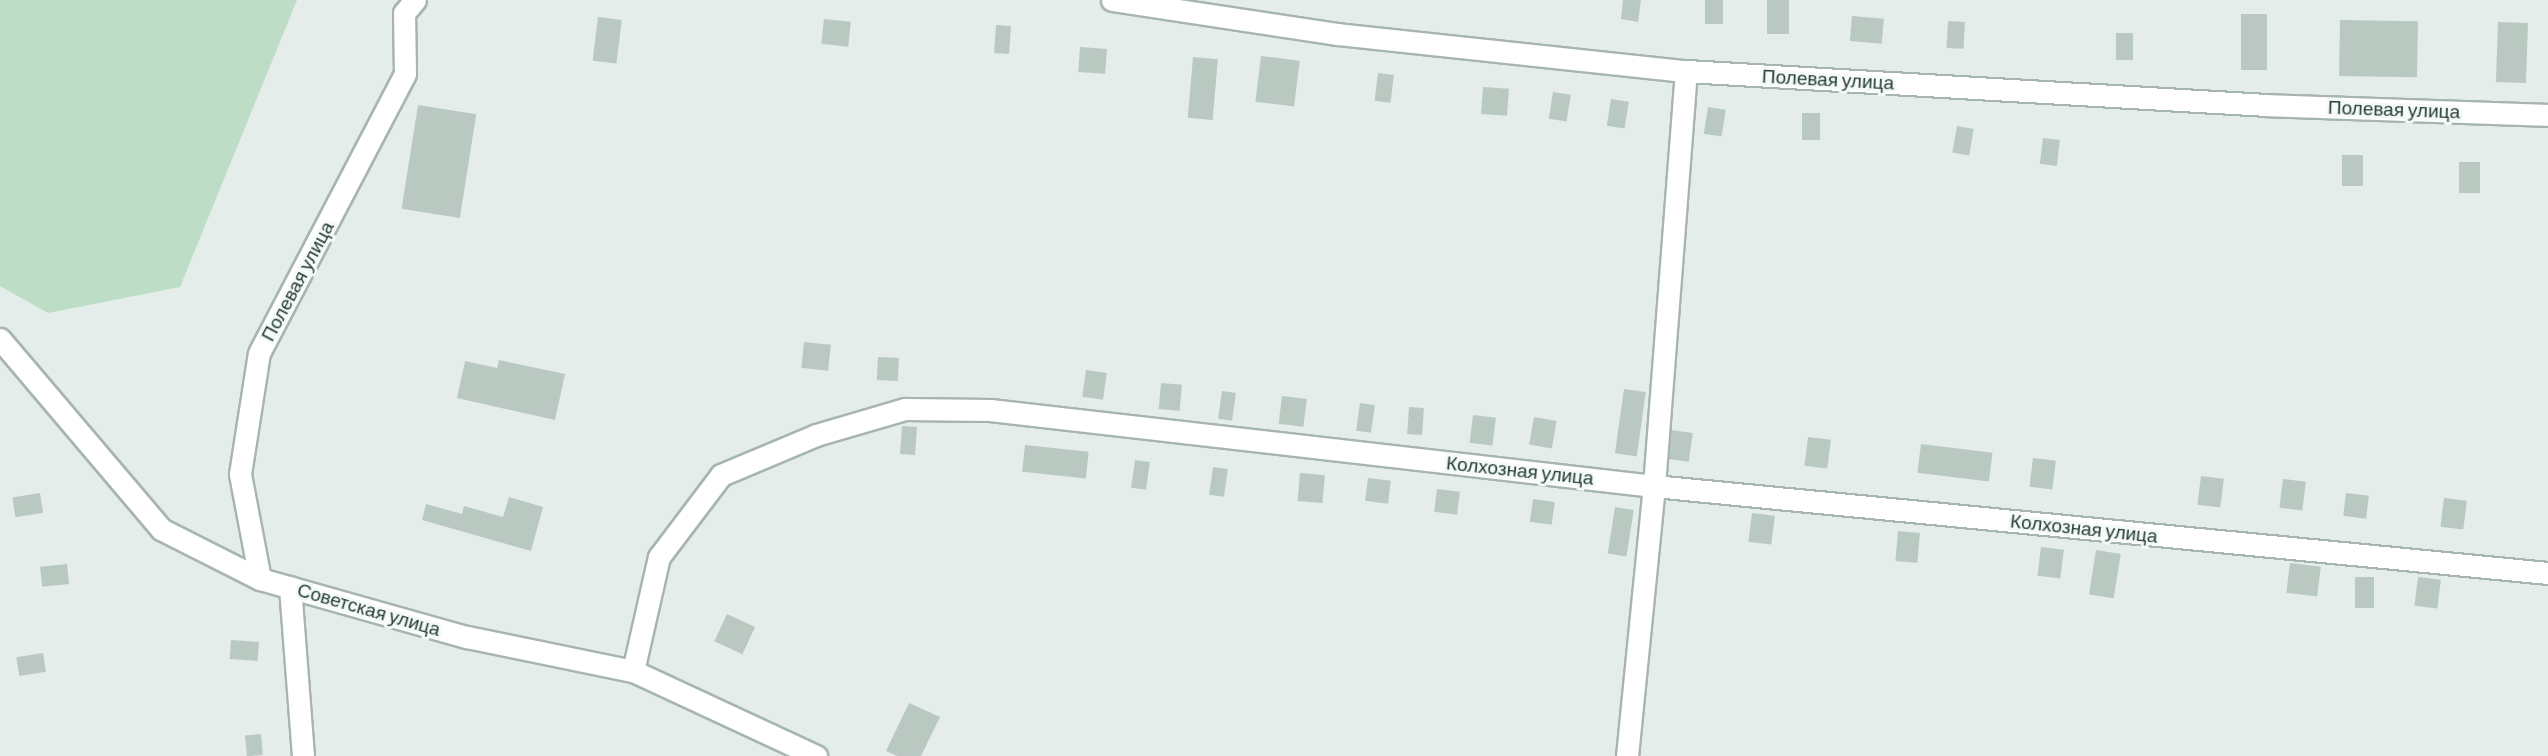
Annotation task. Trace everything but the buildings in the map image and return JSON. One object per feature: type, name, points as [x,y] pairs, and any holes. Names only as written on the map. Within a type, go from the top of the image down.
[{"type":"street","name":"Полевая улица","points":[[260,579],[240,474],[259,354],[405,74],[404,13],[415,0]]},
{"type":"street","name":"Полевая улица","points":[[1112,0],[1197,6],[1337,34],[1686,71],[2266,105],[2548,114]]},
{"type":"street","points":[[1627,756],[1654,485],[1686,71]]},
{"type":"street","name":"Советская улица","points":[[0,339],[161,529],[260,579],[467,637],[633,671],[816,756]]},
{"type":"street","name":"Колхозная улица","points":[[633,671],[659,557],[721,475],[816,435],[905,409],[990,410],[1654,485],[2548,573]]},
{"type":"street","points":[[290,587],[303,756]]},
{"type":"green space","points":[[0,0],[297,0],[180,287],[48,313],[0,286]]}]
